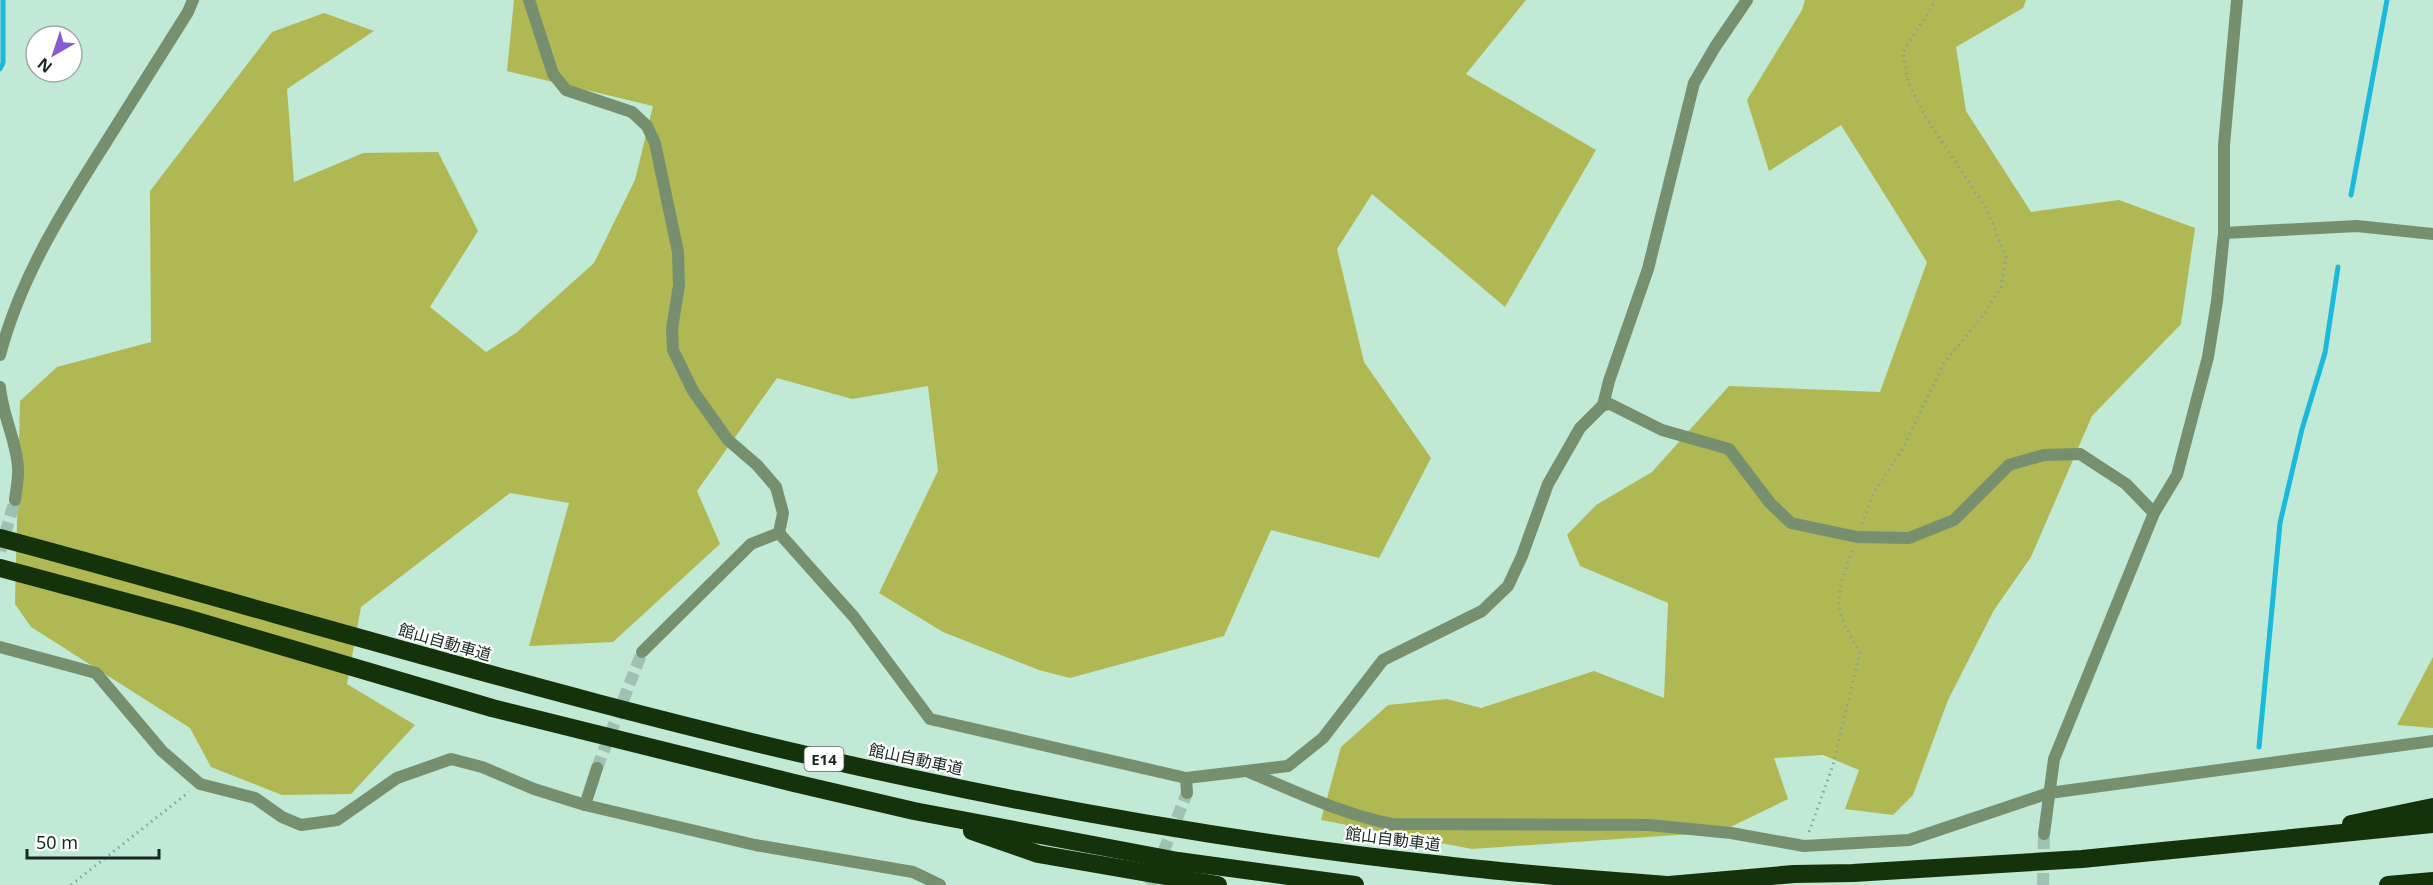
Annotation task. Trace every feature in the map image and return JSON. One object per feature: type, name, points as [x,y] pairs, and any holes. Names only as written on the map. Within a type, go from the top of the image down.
[{"type":"highway","name":"館山自動車道","points":[[0,538],[192,589],[513,681],[800,753],[919,780],[1184,830],[1318,850],[1447,866],[1667,885],[1794,874],[1853,873],[2082,859],[2315,837]]},
{"type":"highway","name":"E14","points":[[0,568],[186,618],[492,708],[914,811],[1178,861],[1354,885]]},
{"type":"highway","points":[[2315,837],[2361,820],[2433,807]]},
{"type":"highway","points":[[914,811],[1038,854],[1218,885]]},
{"type":"highway","points":[[2315,837],[2433,824]]},
{"type":"highway","points":[[2388,885],[2433,881]]},
{"type":"street","points":[[0,355],[8,324],[35,260],[63,210],[188,12],[193,0]]},
{"type":"street","points":[[529,0],[553,74],[566,90],[632,112],[647,126],[655,143],[678,252],[679,285],[672,329],[673,350],[693,391],[728,441],[757,465],[776,487],[783,513],[779,533]]},
{"type":"street","points":[[779,533],[854,617],[930,719],[1186,778],[1288,766],[1323,738],[1383,660],[1482,611],[1508,586],[1522,556],[1548,484],[1580,428],[1603,405],[1647,269],[1694,82],[1747,0]]},
{"type":"street","points":[[2044,834],[2054,759],[2154,513],[2177,475],[2208,357],[2224,233],[2224,145],[2237,0]]},
{"type":"street","points":[[2224,233],[2357,226],[2433,234]]},
{"type":"street","points":[[0,387],[1,401],[13,440],[18,468],[15,500]]},
{"type":"street","points":[[1603,405],[1610,404],[1662,430],[1729,449],[1770,503],[1791,523],[1857,537],[1909,538],[1954,520],[2009,465],[2044,455],[2080,454],[2126,484],[2154,513]]},
{"type":"street","points":[[642,652],[751,544],[779,533]]},
{"type":"street","points":[[0,647],[96,674],[162,752],[200,784],[255,798],[282,817],[301,825],[337,820],[397,778],[450,759],[482,767],[534,789],[585,805],[755,845],[913,872],[940,885]]},
{"type":"street","points":[[1248,771],[1321,803],[1368,819],[1392,824],[1649,825],[1731,833],[1804,846],[1909,840],[2049,793],[2433,741]]},
{"type":"street","points":[[585,805],[597,768]]},
{"type":"street","points":[[1186,778],[1187,793]]},
{"type":"path","points":[[1804,846],[1833,765],[1860,652],[1844,627],[1838,604],[1846,569],[1874,492],[1902,450],[1944,363],[1984,314],[2001,287],[2006,257],[1986,208],[1925,116],[1908,82],[1903,52],[1936,0]]},
{"type":"path","points":[[71,885],[200,784]]},
{"type":"green space","points":[[514,0],[1526,0],[1466,74],[1596,150],[1505,307],[1372,194],[1337,249],[1364,362],[1431,458],[1379,558],[1271,530],[1224,636],[1070,678],[1039,670],[943,632],[879,593],[938,471],[928,386],[852,399],[777,378],[697,491],[720,544],[613,642],[529,646],[569,503],[510,493],[361,607],[347,684],[415,725],[351,794],[282,795],[211,767],[190,728],[31,627],[15,604],[20,401],[57,367],[151,342],[150,191],[272,32],[324,13],[374,31],[287,89],[294,182],[363,153],[438,152],[478,231],[430,307],[486,352],[516,333],[594,263],[635,180],[653,106],[507,71]]},
{"type":"green space","points":[[1805,0],[2026,0],[2023,8],[1956,47],[1966,111],[2031,212],[2119,200],[2195,228],[2181,324],[2092,416],[2031,557],[1994,610],[1948,700],[1913,795],[1893,815],[1845,809],[1859,770],[1823,755],[1774,758],[1788,799],[1720,832],[1472,849],[1321,820],[1341,747],[1388,705],[1447,699],[1481,708],[1594,671],[1664,698],[1668,603],[1580,566],[1567,535],[1596,505],[1652,472],[1729,386],[1880,392],[1927,262],[1841,125],[1769,171],[1747,100],[1802,10]]},
{"type":"green space","points":[[2433,657],[2433,728],[2397,725]]},
{"type":"waterway","points":[[0,69],[3,63],[3,0]]},
{"type":"waterway","points":[[2351,195],[2387,0]]},
{"type":"waterway","points":[[2259,747],[2280,523],[2302,429],[2325,353],[2338,267]]},
{"type":"tunnel","points":[[0,551],[15,500]]},
{"type":"tunnel","points":[[597,768],[642,652]]},
{"type":"tunnel","points":[[1150,885],[1187,793]]},
{"type":"tunnel","points":[[2043,885],[2044,834]]}]
